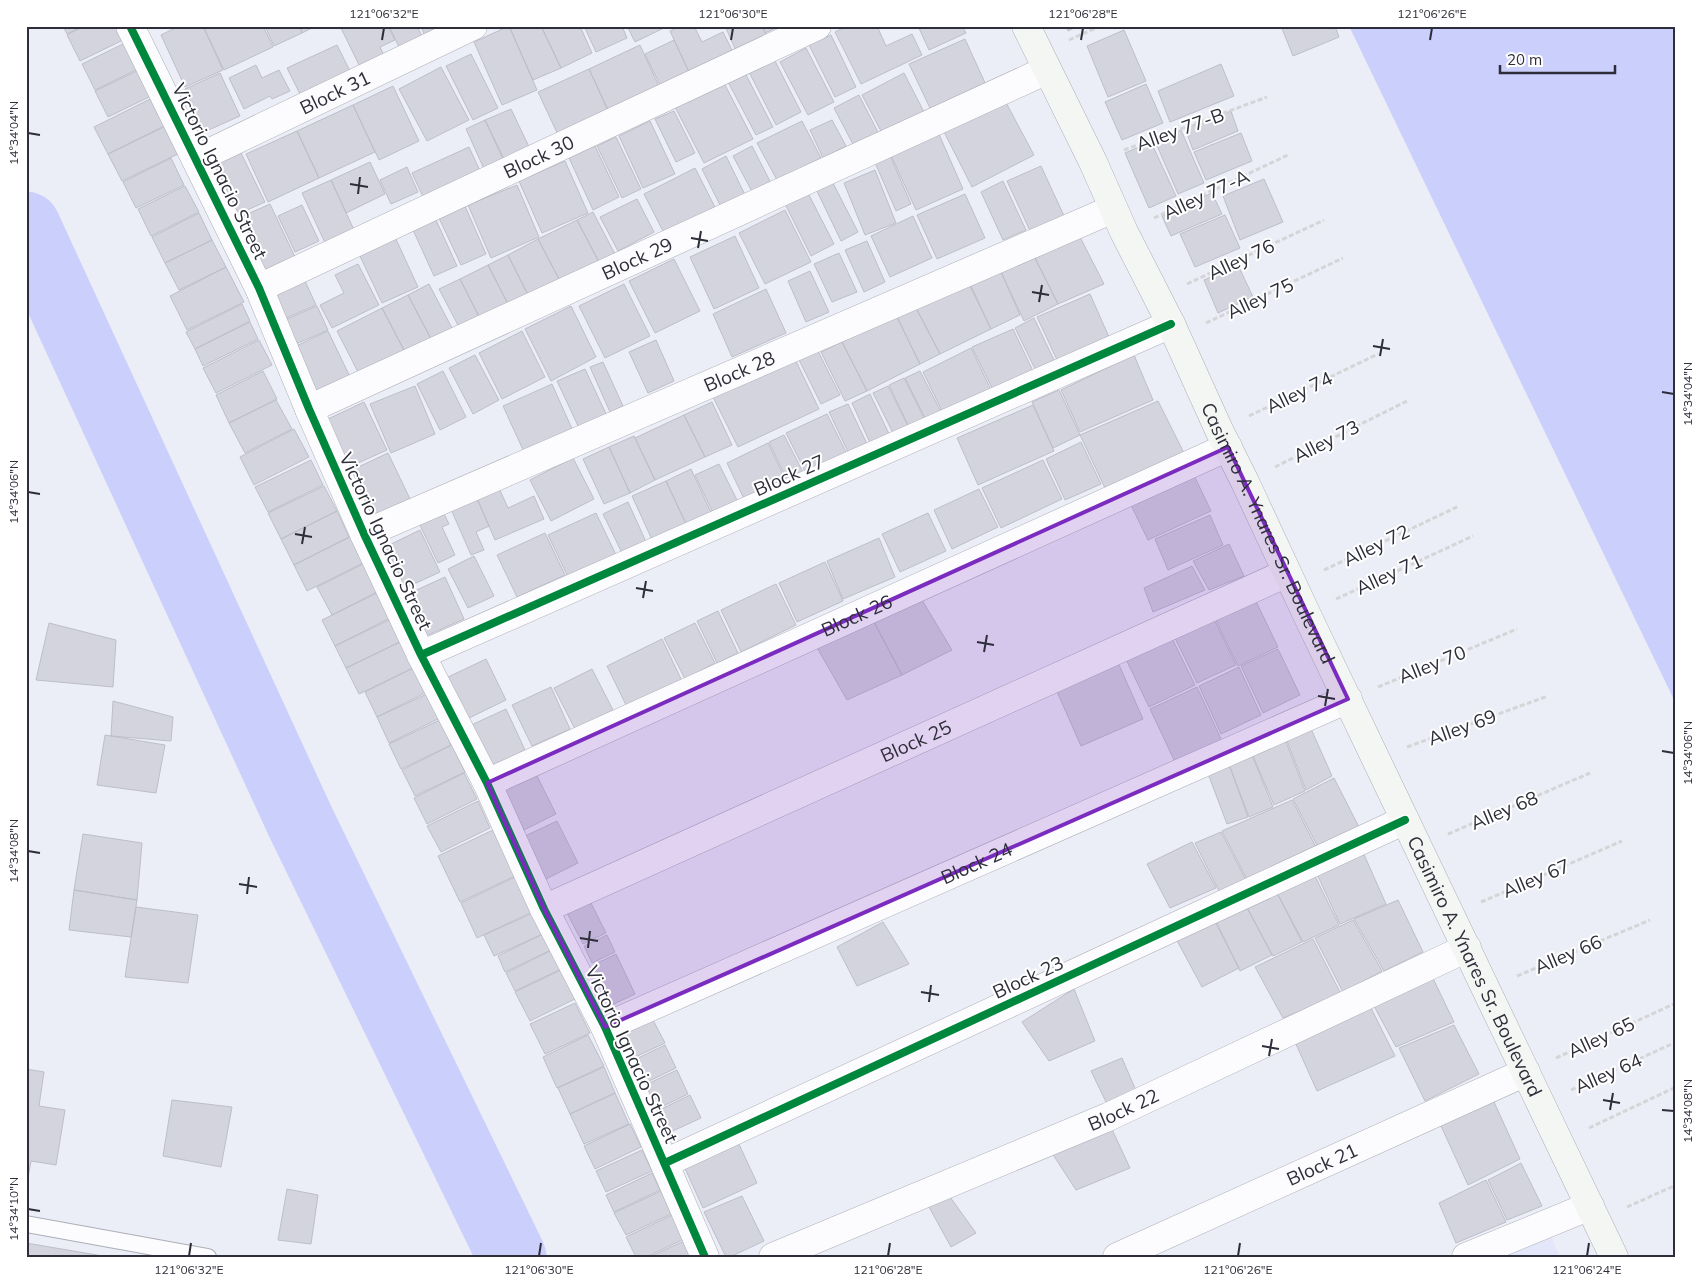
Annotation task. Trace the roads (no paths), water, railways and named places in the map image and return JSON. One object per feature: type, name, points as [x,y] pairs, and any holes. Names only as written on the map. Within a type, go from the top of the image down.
[{"type":"main road","name":"Casimiro A. Ynares Sr. Boulevard","points":[[1026,26],[1093,162],[1118,221],[1174,331],[1223,439],[1246,482],[1306,613],[1614,1257]]},
{"type":"street","name":"Victorio Ignacio Street","points":[[130,26],[259,288],[309,409],[364,534],[421,655],[487,783],[544,909],[605,1028],[705,1257]]},
{"type":"street","name":"Block 31","points":[[196,159],[473,26]]},
{"type":"street","name":"Block 30","points":[[259,288],[817,26]]},
{"type":"street","name":"Block 29","points":[[309,409],[1047,70]]},
{"type":"street","name":"Block 28","points":[[364,534],[1118,221]]},
{"type":"street","name":"Block 27","points":[[421,655],[1174,331]]},
{"type":"street","name":"Block 26","points":[[487,783],[1223,439]]},
{"type":"street","name":"Block 25","points":[[544,909],[1290,579]]},
{"type":"street","name":"Block 24","points":[[605,1028],[1348,699]]},
{"type":"street","name":"Block 23","points":[[664,1163],[1405,820]]},
{"type":"street","name":"Block 22","points":[[773,1257],[1108,1117],[1467,948]]},
{"type":"street","name":"Block 21","points":[[1117,1257],[1526,1072]]},
{"type":"street","points":[[1466,1257],[1593,1213]]},
{"type":"lane","points":[[26,1224],[208,1257]]},
{"type":"water","points":[[1349,26],[1676,26],[1676,704]]},
{"type":"waterway","points":[[26,226],[300,821],[512,1257]]}]
